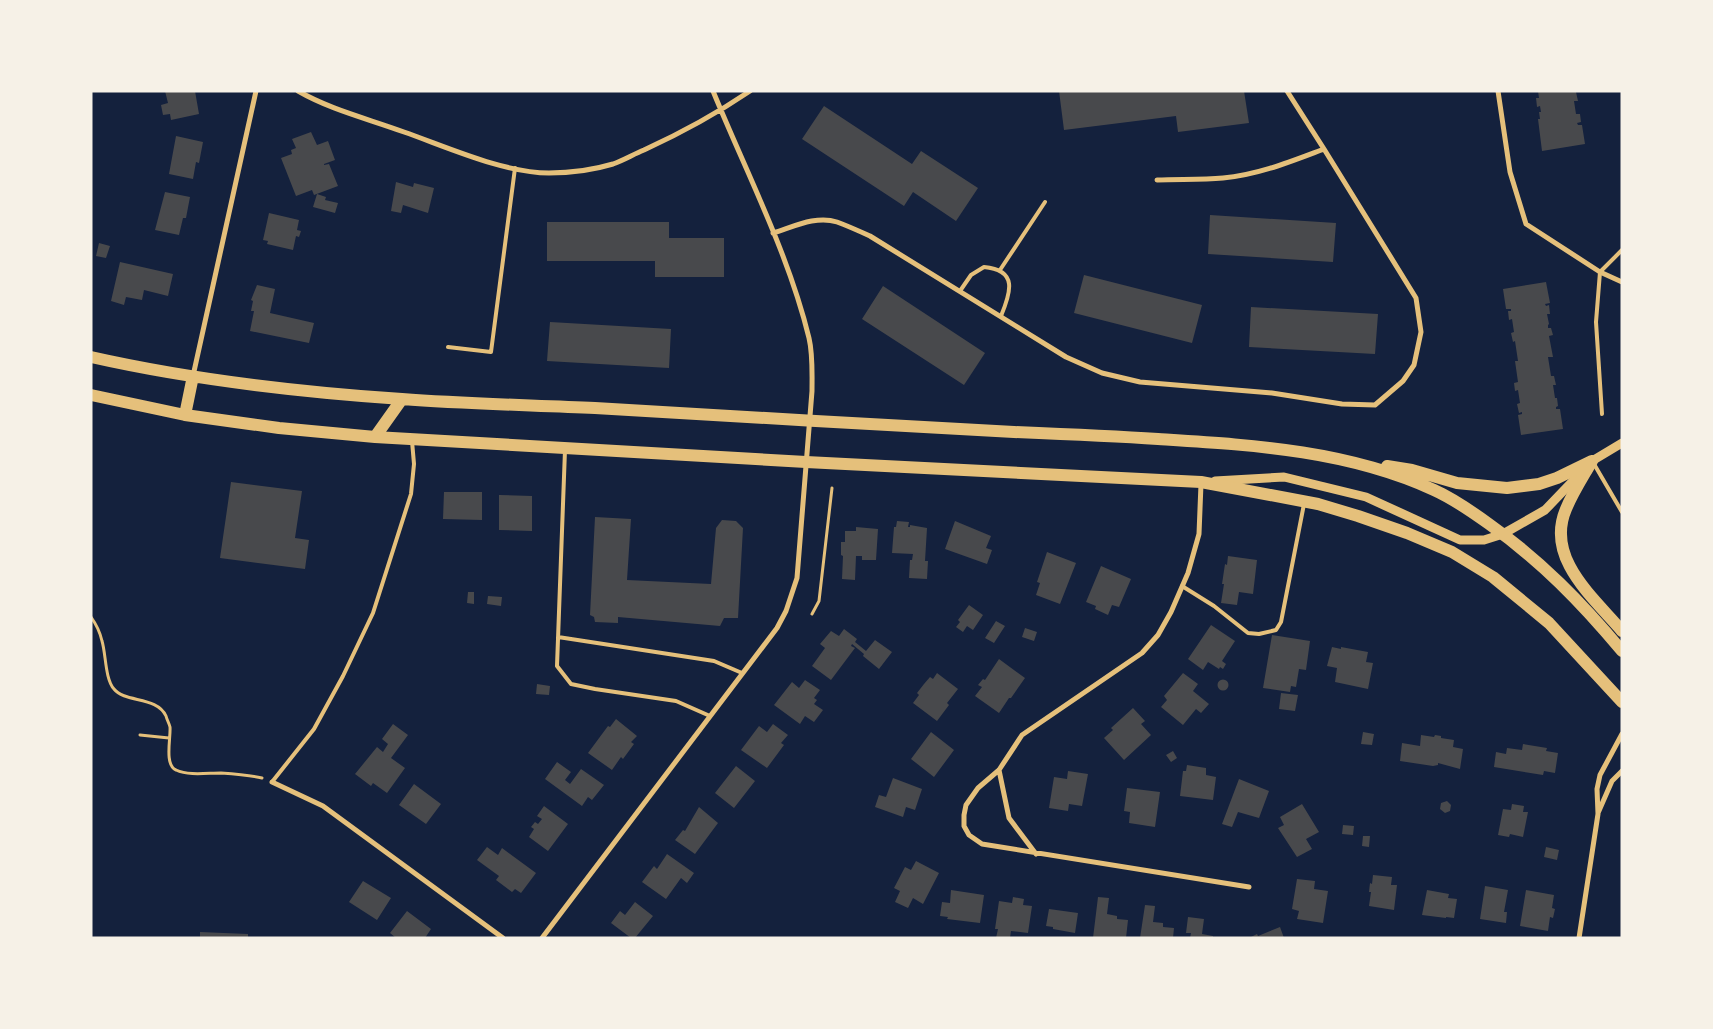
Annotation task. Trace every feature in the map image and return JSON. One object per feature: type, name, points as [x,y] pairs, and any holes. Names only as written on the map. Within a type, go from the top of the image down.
[{"type":"main road","points":[[91,357],[192,376],[402,399],[1217,442],[1304,452],[1396,475],[1434,490],[1464,506],[1503,534],[1550,572],[1596,620],[1622,652]]},
{"type":"main road","points":[[185,415],[192,376]]},
{"type":"main road","points":[[91,395],[185,415],[279,428],[375,437],[806,462],[1201,482],[1304,502],[1358,516],[1408,533],[1452,552],[1493,577],[1549,623],[1622,702]]},
{"type":"main road","points":[[375,437],[402,399]]},
{"type":"main road","points":[[1350,462],[1412,470],[1457,483],[1508,488],[1539,484],[1557,478],[1592,461]]},
{"type":"main road","points":[[1592,461],[1566,509],[1560,528],[1561,545],[1570,570],[1622,631]]},
{"type":"street","points":[[192,376],[256,91]]},
{"type":"street","points":[[298,91],[309,98],[450,149],[515,168],[548,173],[589,169],[613,164],[665,141],[721,111],[750,91]]},
{"type":"street","points":[[542,938],[777,628],[793,594],[797,578],[811,420],[812,364],[809,339],[773,233],[713,91]]},
{"type":"street","points":[[773,233],[813,220],[837,222],[870,236],[1073,360],[1118,378],[1140,382],[1272,393],[1342,404],[1375,405],[1403,382],[1414,365],[1421,332],[1416,298],[1287,91]]},
{"type":"street","points":[[1498,91],[1510,172],[1526,224],[1600,272],[1622,282]]},
{"type":"street","points":[[1157,180],[1223,178],[1246,174],[1281,165],[1324,149]]},
{"type":"street","points":[[1249,887],[982,844],[969,835],[964,826],[966,805],[978,788],[999,770],[1022,735],[1142,653],[1158,635],[1171,612],[1188,573],[1199,534],[1201,482],[1284,477],[1366,497],[1460,540],[1484,540],[1503,534],[1545,510],[1592,461],[1622,443]]},
{"type":"street","points":[[1579,938],[1598,814],[1597,789],[1600,775],[1622,734]]},
{"type":"street","points":[[999,770],[1009,818],[1036,854]]},
{"type":"street","points":[[1598,814],[1612,781],[1622,771]]},
{"type":"street","points":[[272,782],[323,806],[503,938]]},
{"type":"lane","points":[[448,347],[491,352],[515,168]]},
{"type":"lane","points":[[1000,270],[1045,202]]},
{"type":"lane","points":[[1602,414],[1596,322],[1600,272],[1622,250]]},
{"type":"lane","points":[[960,291],[971,275],[984,267],[997,268],[1004,273],[1008,284],[1009,296],[1001,316]]},
{"type":"lane","points":[[272,782],[314,729],[343,676],[373,613],[411,494],[414,464],[412,439]]},
{"type":"lane","points":[[566,448],[557,666],[571,684],[676,701],[710,716]]},
{"type":"lane","points":[[1592,461],[1622,512]]},
{"type":"lane","points":[[1182,586],[1214,606],[1248,633],[1259,634],[1276,630],[1281,622],[1304,502]]},
{"type":"lane","points":[[558,637],[714,661],[742,673]]},
{"type":"path","points":[[812,614],[819,601],[832,488]]},
{"type":"path","points":[[91,617],[102,641],[110,681],[114,690],[143,700],[165,713],[170,725],[169,760],[175,770],[245,775],[272,782]]},
{"type":"path","points":[[140,735],[169,738]]},
{"type":"building","points":[[165,91],[195,91],[199,114],[171,120],[170,114],[163,115],[161,105],[168,103]]},
{"type":"building","points":[[1059,91],[1244,91],[1249,123],[1178,132],[1176,116],[1064,130]]},
{"type":"building","points":[[1538,91],[1576,92],[1578,101],[1574,101],[1576,114],[1580,114],[1581,122],[1577,123],[1582,125],[1585,144],[1542,151],[1538,119],[1540,119],[1539,112],[1541,112],[1540,106],[1537,107],[1536,98],[1539,98]]},
{"type":"building","points":[[824,106],[912,164],[921,151],[978,188],[956,221],[913,192],[904,206],[802,139]]},
{"type":"building","points":[[311,132],[317,145],[328,141],[335,160],[324,165],[329,164],[338,186],[314,195],[312,190],[296,196],[281,158],[292,154],[291,150],[296,148],[292,139]]},
{"type":"building","points":[[176,136],[203,142],[199,163],[196,162],[193,179],[169,174]]},
{"type":"building","points":[[396,182],[413,187],[414,183],[434,188],[428,213],[403,205],[401,213],[391,211]]},
{"type":"building","points":[[165,192],[190,197],[186,218],[183,218],[179,235],[155,230]]},
{"type":"building","points":[[317,194],[326,197],[325,200],[338,203],[335,213],[313,207]]},
{"type":"building","points":[[269,213],[299,220],[297,230],[301,231],[299,237],[296,236],[293,250],[267,244],[268,241],[263,240]]},
{"type":"building","points":[[1210,215],[1336,223],[1333,262],[1208,254]]},
{"type":"building","points":[[547,222],[669,222],[669,238],[724,238],[724,277],[655,277],[655,261],[547,261]]},
{"type":"building","points":[[99,243],[110,246],[106,258],[96,256]]},
{"type":"building","points":[[120,262],[173,274],[168,296],[144,290],[142,300],[126,297],[124,305],[111,301]]},
{"type":"building","points":[[1084,275],[1202,305],[1192,343],[1074,313]]},
{"type":"building","points":[[1546,282],[1550,303],[1545,304],[1546,306],[1549,305],[1550,314],[1547,314],[1548,328],[1551,328],[1553,335],[1549,336],[1553,357],[1548,357],[1551,376],[1554,376],[1556,385],[1553,385],[1558,406],[1556,409],[1560,409],[1563,429],[1521,435],[1518,415],[1522,414],[1522,412],[1519,413],[1517,404],[1520,403],[1518,390],[1515,391],[1514,383],[1518,382],[1515,361],[1518,361],[1515,341],[1513,342],[1511,333],[1514,332],[1512,319],[1509,320],[1508,311],[1511,311],[1511,309],[1506,309],[1503,289]]},
{"type":"building","points":[[257,285],[275,289],[270,313],[314,323],[309,343],[250,331],[254,311],[251,311],[253,301],[251,300]]},
{"type":"building","points":[[883,286],[985,353],[964,385],[862,319]]},
{"type":"building","points":[[1251,307],[1378,314],[1375,354],[1249,347]]},
{"type":"building","points":[[550,322],[671,329],[669,368],[547,361]]},
{"type":"building","points":[[231,482],[302,491],[295,538],[309,540],[305,569],[220,558]]},
{"type":"building","points":[[444,492],[482,492],[482,520],[443,519]]},
{"type":"building","points":[[499,495],[532,496],[532,531],[499,530]]},
{"type":"building","points":[[595,517],[631,519],[627,580],[711,584],[716,528],[722,520],[736,521],[743,528],[738,618],[724,618],[720,626],[618,617],[618,623],[595,622],[594,617],[590,615]]},
{"type":"building","points":[[897,521],[909,522],[908,527],[910,525],[927,528],[925,561],[928,561],[927,579],[909,578],[910,560],[912,560],[913,554],[892,553],[894,527],[896,527]]},
{"type":"building","points":[[955,521],[991,536],[986,548],[992,550],[987,564],[945,549]]},
{"type":"building","points":[[856,527],[878,529],[876,560],[862,560],[862,556],[856,556],[855,580],[842,579],[843,556],[841,555],[841,542],[845,542],[845,531],[856,531]]},
{"type":"building","points":[[1047,552],[1076,563],[1060,604],[1036,595],[1040,583],[1037,582]]},
{"type":"building","points":[[1228,556],[1257,560],[1253,594],[1239,592],[1237,605],[1221,603],[1224,584],[1222,584]]},
{"type":"building","points":[[1101,566],[1131,579],[1119,607],[1112,605],[1108,615],[1095,609],[1096,606],[1086,602]]},
{"type":"building","points":[[468,592],[474,592],[474,604],[467,603]]},
{"type":"building","points":[[488,596],[502,597],[501,606],[487,604]]},
{"type":"building","points":[[969,605],[983,615],[973,630],[967,626],[963,632],[956,627],[960,622],[958,620]]},
{"type":"building","points":[[996,621],[1005,626],[994,643],[985,638]]},
{"type":"building","points":[[1211,625],[1235,641],[1222,661],[1226,664],[1223,669],[1220,667],[1219,669],[1208,662],[1203,670],[1188,659]]},
{"type":"building","points":[[1025,628],[1037,632],[1034,641],[1022,637]]},
{"type":"building","points":[[844,629],[857,639],[855,642],[866,651],[875,640],[892,652],[879,669],[852,644],[851,646],[855,648],[831,680],[812,666],[825,648],[820,644],[831,631],[839,636]]},
{"type":"building","points":[[1272,635],[1310,641],[1306,670],[1299,669],[1296,687],[1291,686],[1290,692],[1263,688]]},
{"type":"building","points":[[1332,647],[1368,652],[1366,662],[1373,663],[1368,689],[1335,682],[1337,668],[1327,666]]},
{"type":"building","points":[[999,659],[1025,678],[999,713],[975,696],[982,687],[978,685],[983,679],[985,680]]},
{"type":"building","points":[[937,673],[958,689],[947,703],[949,705],[937,721],[913,703],[919,695],[917,693],[924,684],[930,677],[933,679]]},
{"type":"building","points":[[1183,673],[1198,684],[1193,691],[1209,704],[1201,713],[1196,709],[1183,725],[1161,707],[1167,700],[1164,696]]},
{"type":"building","points":[[805,680],[820,690],[814,698],[817,700],[814,704],[823,710],[814,722],[805,716],[800,724],[774,705],[792,682],[799,688]]},
{"type":"building","points":[[1221,680],[1225,680],[1228,685],[1227,689],[1221,690],[1218,687],[1218,683]]},
{"type":"building","points":[[537,684],[550,686],[549,695],[536,694]]},
{"type":"building","points":[[1281,693],[1298,695],[1295,711],[1279,709]]},
{"type":"building","points":[[1133,708],[1145,721],[1141,724],[1151,735],[1124,760],[1104,738],[1113,730],[1111,728]]},
{"type":"building","points":[[616,719],[637,736],[631,742],[634,744],[623,759],[621,757],[612,770],[588,753],[608,726],[610,727]]},
{"type":"building","points":[[393,724],[408,735],[391,758],[405,768],[387,793],[373,783],[371,786],[355,774],[377,747],[383,752],[388,744],[382,739]]},
{"type":"building","points":[[773,724],[788,735],[781,743],[784,745],[767,768],[741,750],[759,726],[767,732]]},
{"type":"building","points":[[931,732],[954,750],[934,777],[911,759]]},
{"type":"building","points":[[1363,732],[1374,734],[1372,745],[1361,744]]},
{"type":"building","points":[[1421,735],[1434,737],[1435,735],[1454,740],[1453,747],[1463,749],[1460,769],[1438,763],[1438,765],[1433,766],[1400,761],[1402,743],[1420,746]]},
{"type":"building","points":[[1523,744],[1547,748],[1546,751],[1558,753],[1555,773],[1544,771],[1543,775],[1494,767],[1496,752],[1506,754],[1507,748],[1522,750]]},
{"type":"building","points":[[1173,751],[1177,758],[1171,762],[1166,755]]},
{"type":"building","points":[[557,762],[571,772],[565,780],[570,784],[581,769],[604,785],[592,800],[588,797],[582,806],[545,779]]},
{"type":"building","points":[[1187,765],[1206,768],[1206,775],[1216,777],[1213,800],[1180,796],[1183,771],[1186,771]]},
{"type":"building","points":[[736,766],[755,781],[734,808],[715,793]]},
{"type":"building","points":[[1068,771],[1088,774],[1082,806],[1069,804],[1068,811],[1049,808],[1054,777],[1067,779]]},
{"type":"building","points":[[893,778],[922,789],[915,810],[906,807],[903,817],[875,807],[879,795],[886,797]]},
{"type":"building","points":[[1239,779],[1269,791],[1259,818],[1238,812],[1232,827],[1222,824]]},
{"type":"building","points":[[414,784],[441,804],[426,824],[399,805]]},
{"type":"building","points":[[1127,788],[1160,792],[1155,827],[1129,823],[1130,812],[1124,811]]},
{"type":"building","points":[[1447,801],[1451,805],[1450,811],[1445,813],[1440,809],[1441,803]]},
{"type":"building","points":[[1302,804],[1319,832],[1306,839],[1312,849],[1297,857],[1278,828],[1284,825],[1280,817]]},
{"type":"building","points":[[1512,804],[1524,806],[1523,812],[1528,812],[1523,837],[1510,834],[1509,837],[1498,835],[1503,809],[1511,810]]},
{"type":"building","points":[[544,806],[568,824],[548,851],[529,837],[534,829],[531,827],[535,822],[538,824],[542,819],[537,816]]},
{"type":"building","points":[[699,807],[718,823],[695,854],[675,840],[683,830],[685,831]]},
{"type":"building","points":[[1343,825],[1354,826],[1353,835],[1342,834]]},
{"type":"building","points":[[1363,836],[1370,836],[1369,847],[1362,846]]},
{"type":"building","points":[[487,847],[498,855],[502,848],[536,873],[521,893],[515,889],[512,892],[496,880],[499,876],[477,860]]},
{"type":"building","points":[[1546,847],[1559,850],[1557,860],[1544,857]]},
{"type":"building","points":[[667,854],[694,873],[687,883],[681,878],[666,899],[642,882],[654,866],[657,869]]},
{"type":"building","points":[[916,861],[939,873],[923,904],[913,898],[908,908],[895,902],[900,891],[894,888],[905,867],[911,870]]},
{"type":"building","points":[[1373,875],[1392,877],[1391,885],[1397,885],[1394,910],[1369,906],[1370,883],[1372,884]]},
{"type":"building","points":[[1297,879],[1315,881],[1314,889],[1328,891],[1323,923],[1297,919],[1299,911],[1292,909]]},
{"type":"building","points":[[363,881],[391,898],[377,920],[349,902]]},
{"type":"building","points":[[1485,886],[1508,890],[1504,912],[1507,912],[1506,923],[1480,919]]},
{"type":"building","points":[[951,890],[984,895],[980,923],[947,919],[948,917],[940,916],[942,902],[950,903]]},
{"type":"building","points":[[1427,890],[1449,894],[1448,898],[1457,899],[1454,918],[1422,915]]},
{"type":"building","points":[[1526,890],[1554,895],[1552,908],[1555,909],[1553,918],[1550,917],[1548,931],[1520,926]]},
{"type":"building","points":[[1013,897],[1024,899],[1023,905],[1032,906],[1028,933],[1011,931],[1010,938],[996,938],[998,929],[995,929],[999,901],[1012,903]]},
{"type":"building","points":[[1098,897],[1109,898],[1107,914],[1117,916],[1117,919],[1128,920],[1126,938],[1093,938]]},
{"type":"building","points":[[635,902],[653,916],[635,938],[631,938],[611,923],[620,911],[625,915]]},
{"type":"building","points":[[1145,905],[1155,906],[1153,922],[1163,923],[1163,927],[1174,928],[1173,938],[1140,938]]},
{"type":"building","points":[[1049,909],[1078,913],[1075,933],[1046,926]]},
{"type":"building","points":[[407,911],[431,929],[425,938],[396,938],[390,933]]},
{"type":"building","points":[[1188,917],[1204,919],[1202,934],[1213,936],[1213,938],[1190,938],[1191,933],[1186,933]]},
{"type":"building","points":[[1280,927],[1284,938],[1249,938],[1257,934],[1258,936]]},
{"type":"building","points":[[200,932],[248,934],[248,938],[200,938]]}]
